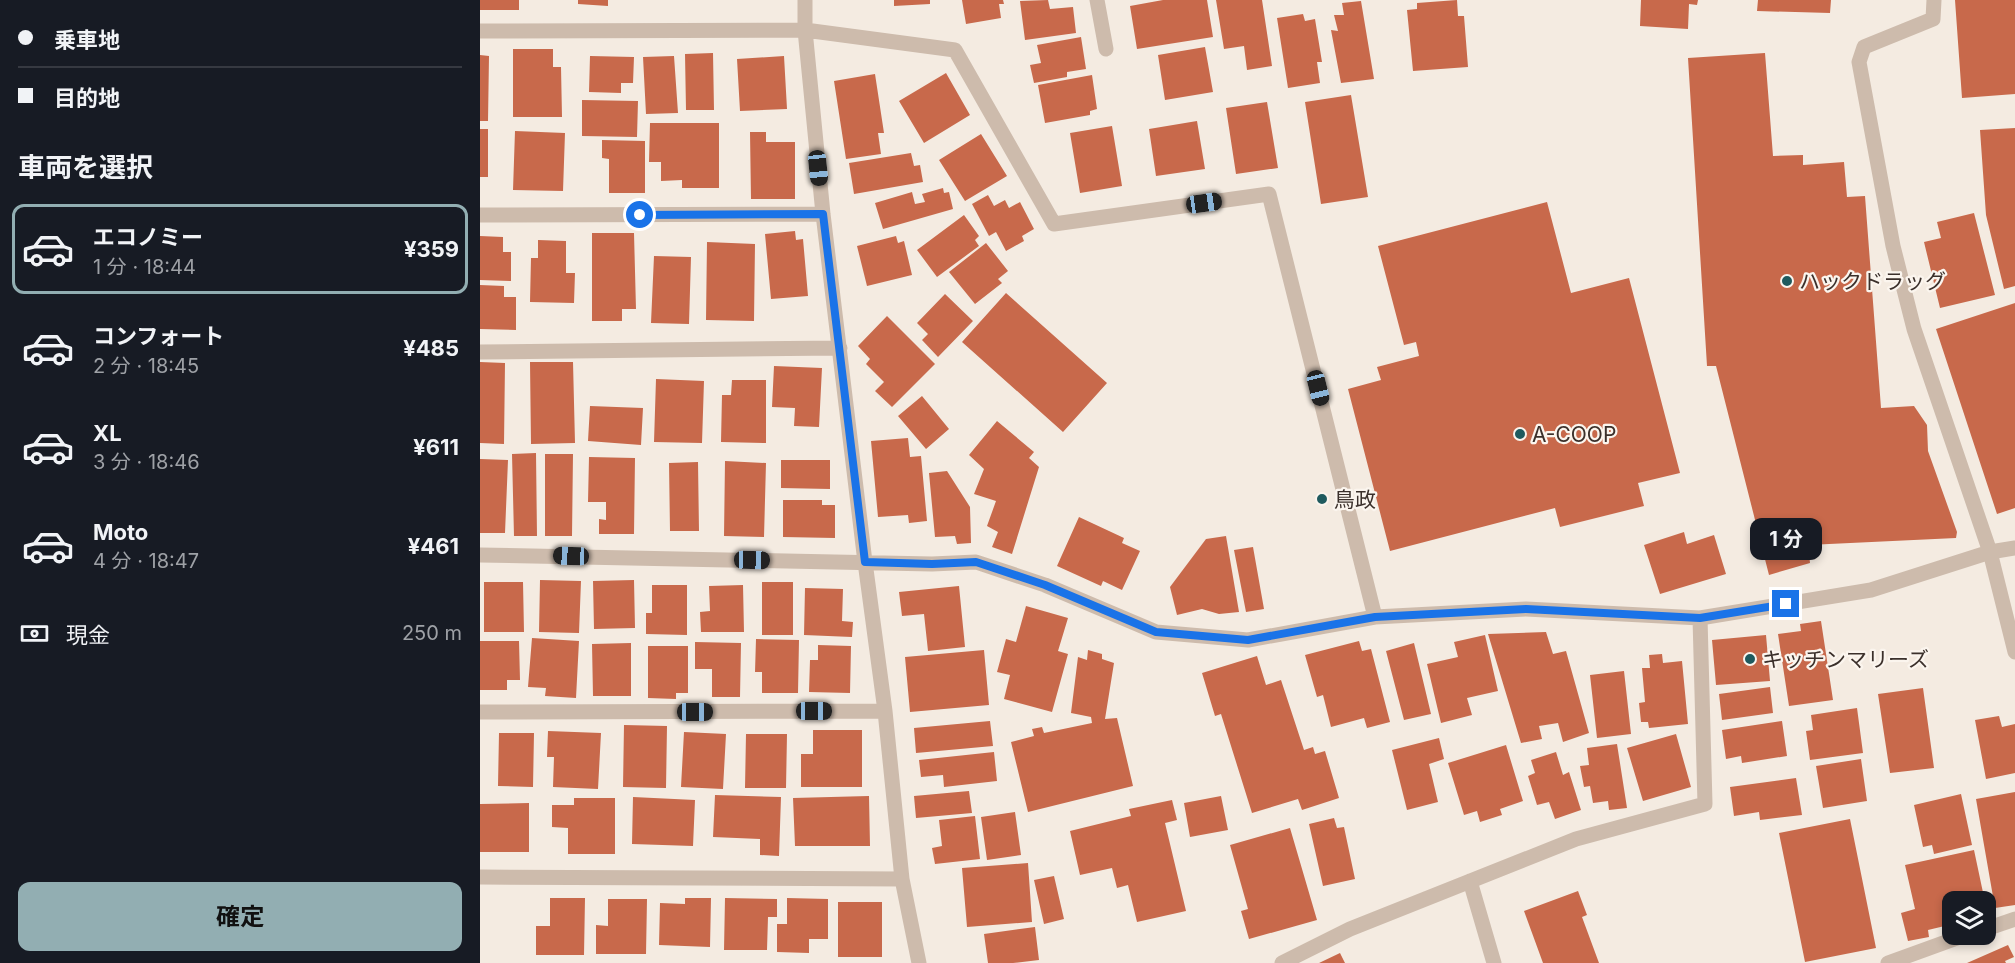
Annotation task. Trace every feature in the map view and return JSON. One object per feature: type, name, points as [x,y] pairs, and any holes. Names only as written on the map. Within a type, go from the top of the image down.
[{"type":"street","points":[[805,0],[805,30],[823,214],[885,711],[902,879],[919,963]]},
{"type":"street","points":[[1097,0],[1106,49]]},
{"type":"street","points":[[1934,0],[1933,19],[1864,47],[1859,62],[1893,246],[1914,329],[1990,552],[2015,652]]},
{"type":"street","points":[[480,31],[805,30],[955,50],[1054,224],[1269,194],[1375,617]]},
{"type":"street","points":[[480,215],[823,214]]},
{"type":"street","points":[[480,352],[840,348]]},
{"type":"street","points":[[480,555],[932,564],[976,562],[1045,585],[1156,632],[1248,640],[1375,617],[1526,609],[1700,618],[1871,590],[1990,552],[2015,548]]},
{"type":"street","points":[[1282,963],[1350,928],[1576,839],[1705,804],[1700,618]]},
{"type":"street","points":[[480,712],[885,711]]},
{"type":"street","points":[[480,877],[902,879]]},
{"type":"street","points":[[1470,881],[1494,963]]},
{"type":"street","points":[[1996,926],[2015,919]]},
{"type":"street","points":[[1888,963],[1942,943]]},
{"type":"building","points":[[480,0],[519,0],[519,10],[480,10]]},
{"type":"building","points":[[578,0],[608,0],[608,6],[578,4]]},
{"type":"building","points":[[894,0],[930,0],[930,4],[894,6]]},
{"type":"building","points":[[962,0],[1003,0],[1004,4],[999,4],[1001,18],[966,24]]},
{"type":"building","points":[[1048,0],[1050,9],[1073,7],[1076,33],[1025,40],[1020,1]]},
{"type":"building","points":[[1163,0],[1207,0],[1213,37],[1137,49],[1130,6]]},
{"type":"building","points":[[1216,0],[1262,0],[1272,66],[1247,70],[1244,46],[1224,49]]},
{"type":"building","points":[[1457,0],[1458,16],[1464,16],[1468,67],[1413,71],[1407,10],[1417,9],[1417,3]]},
{"type":"building","points":[[1641,0],[1698,0],[1697,5],[1689,4],[1688,29],[1640,26]]},
{"type":"building","points":[[1758,0],[1831,0],[1830,13],[1757,11]]},
{"type":"building","points":[[1955,0],[2015,0],[2015,94],[1962,98]]},
{"type":"building","points":[[1361,1],[1374,79],[1341,83],[1331,30],[1338,31],[1334,15],[1344,15],[1342,3]]},
{"type":"building","points":[[1303,14],[1305,21],[1315,19],[1322,62],[1317,62],[1320,83],[1288,88],[1277,18]]},
{"type":"building","points":[[1081,37],[1086,69],[1067,72],[1067,77],[1034,83],[1030,65],[1041,63],[1037,45]]},
{"type":"building","points":[[1205,47],[1213,92],[1165,100],[1158,55]]},
{"type":"building","points":[[513,49],[553,49],[553,67],[561,67],[562,117],[513,117]]},
{"type":"building","points":[[713,53],[714,110],[686,110],[685,54]]},
{"type":"building","name":"ハックドラッグ","points":[[1765,53],[1773,156],[1803,155],[1803,165],[1844,162],[1847,197],[1865,196],[1881,408],[1914,406],[1927,425],[1928,451],[1957,532],[1956,538],[1808,545],[1810,563],[1769,575],[1716,366],[1707,366],[1688,58]]},
{"type":"building","points":[[480,55],[489,56],[488,121],[480,121]]},
{"type":"building","points":[[590,56],[634,57],[633,83],[621,83],[621,93],[589,92]]},
{"type":"building","points":[[674,56],[678,113],[646,114],[643,57]]},
{"type":"building","points":[[784,56],[787,109],[740,111],[737,59]]},
{"type":"building","points":[[946,73],[970,115],[924,143],[899,101]]},
{"type":"building","points":[[875,74],[884,133],[878,133],[881,154],[846,159],[834,81]]},
{"type":"building","points":[[1092,75],[1097,109],[1090,111],[1090,115],[1045,123],[1038,85]]},
{"type":"building","points":[[1351,95],[1368,197],[1321,204],[1305,102]]},
{"type":"building","points":[[582,100],[638,101],[637,137],[582,136]]},
{"type":"building","points":[[1267,102],[1278,168],[1236,174],[1226,108]]},
{"type":"building","points":[[1197,121],[1205,169],[1156,176],[1149,129]]},
{"type":"building","points":[[650,123],[719,123],[719,188],[682,188],[682,180],[661,181],[661,162],[649,162]]},
{"type":"building","points":[[1112,126],[1122,186],[1080,193],[1070,133]]},
{"type":"building","points":[[2015,128],[2015,286],[2004,289],[1986,215],[1980,130]]},
{"type":"building","points":[[480,129],[488,129],[488,177],[480,177]]},
{"type":"building","points":[[515,131],[565,133],[563,191],[513,190]]},
{"type":"building","points":[[750,132],[766,132],[766,142],[795,142],[795,199],[751,199]]},
{"type":"building","points":[[981,134],[1007,176],[965,201],[939,160]]},
{"type":"building","points":[[602,140],[645,141],[645,193],[609,193],[609,159],[602,158]]},
{"type":"building","points":[[911,153],[914,166],[920,165],[923,182],[854,194],[849,163]]},
{"type":"building","points":[[943,188],[944,193],[949,192],[953,209],[883,229],[875,203],[912,192],[915,204],[925,202],[922,194]]},
{"type":"building","points":[[988,195],[994,206],[1005,200],[1009,208],[1020,202],[1034,229],[1022,236],[1024,241],[1006,251],[996,232],[989,236],[972,204]]},
{"type":"building","name":"A-COOP","points":[[1547,202],[1571,293],[1629,278],[1680,473],[1638,483],[1644,506],[1560,527],[1555,508],[1390,551],[1348,389],[1381,380],[1377,367],[1419,356],[1416,342],[1404,345],[1378,246]]},
{"type":"building","points":[[1974,213],[1995,295],[1940,308],[1924,242],[1941,238],[1937,222]]},
{"type":"building","points":[[964,215],[979,236],[975,240],[979,246],[937,277],[917,250]]},
{"type":"building","points":[[795,231],[796,240],[803,239],[808,296],[771,299],[765,234]]},
{"type":"building","points":[[592,233],[634,233],[636,309],[622,309],[622,321],[592,321]]},
{"type":"building","points":[[480,236],[503,237],[503,252],[511,252],[511,281],[480,280]]},
{"type":"building","points":[[896,236],[898,243],[904,241],[912,275],[867,286],[857,246]]},
{"type":"building","points":[[538,240],[566,241],[566,273],[575,273],[574,303],[530,302],[531,258],[538,258]]},
{"type":"building","points":[[707,242],[755,244],[754,321],[706,320]]},
{"type":"building","points":[[986,243],[1008,271],[998,279],[1002,283],[975,304],[949,272]]},
{"type":"building","points":[[654,256],[691,257],[689,324],[651,323]]},
{"type":"building","points":[[480,285],[504,286],[504,297],[516,297],[516,330],[480,329]]},
{"type":"building","points":[[1006,293],[1107,383],[1063,432],[962,342]]},
{"type":"building","points":[[945,294],[973,321],[938,357],[922,340],[928,334],[917,323]]},
{"type":"building","points":[[2015,303],[2015,508],[1997,514],[1936,329]]},
{"type":"building","points":[[887,316],[935,364],[892,407],[875,391],[884,382],[866,364],[870,359],[858,346]]},
{"type":"building","points":[[480,362],[505,363],[504,444],[480,443]]},
{"type":"building","points":[[530,362],[573,362],[575,443],[531,444]]},
{"type":"building","points":[[774,366],[822,368],[819,427],[794,426],[795,408],[772,407]]},
{"type":"building","points":[[656,379],[704,381],[702,443],[654,442]]},
{"type":"building","points":[[732,380],[766,380],[766,443],[721,442],[722,395],[731,395]]},
{"type":"building","points":[[922,396],[949,429],[926,449],[898,416]]},
{"type":"building","points":[[590,406],[643,408],[641,445],[588,441]]},
{"type":"building","points":[[997,421],[1034,452],[1029,458],[1039,467],[1012,554],[992,547],[998,532],[987,526],[996,501],[974,494],[984,469],[969,455]]},
{"type":"building","points":[[908,438],[910,457],[921,456],[927,521],[909,523],[908,515],[878,517],[871,441]]},
{"type":"building","points":[[536,453],[537,536],[514,536],[512,454]]},
{"type":"building","points":[[545,454],[573,454],[572,536],[545,536]]},
{"type":"building","points":[[589,457],[635,458],[634,534],[599,534],[599,519],[606,520],[606,502],[588,502]]},
{"type":"building","points":[[480,459],[508,460],[505,533],[480,533]]},
{"type":"building","points":[[781,460],[830,460],[830,489],[781,488]]},
{"type":"building","points":[[725,461],[766,463],[764,537],[724,536]]},
{"type":"building","points":[[698,462],[699,531],[670,531],[669,463]]},
{"type":"building","points":[[947,471],[970,507],[971,543],[957,544],[955,536],[935,537],[929,473]]},
{"type":"building","points":[[783,500],[822,500],[822,505],[835,505],[835,538],[783,537]]},
{"type":"building","points":[[1079,517],[1124,538],[1122,543],[1140,551],[1122,590],[1103,581],[1101,586],[1057,566]]},
{"type":"building","points":[[1684,532],[1687,544],[1714,535],[1726,574],[1660,594],[1644,545]]},
{"type":"building","points":[[1226,536],[1239,612],[1219,614],[1202,609],[1177,615],[1170,587],[1206,539]]},
{"type":"building","points":[[1253,547],[1264,609],[1246,612],[1234,550]]},
{"type":"building","points":[[540,580],[581,581],[579,633],[539,632]]},
{"type":"building","points":[[634,580],[635,628],[594,629],[593,581]]},
{"type":"building","points":[[484,582],[523,582],[524,632],[484,632]]},
{"type":"building","points":[[762,582],[793,582],[793,635],[762,635]]},
{"type":"building","points":[[652,585],[687,585],[687,635],[646,634],[646,613],[652,613]]},
{"type":"building","points":[[743,585],[744,632],[701,632],[700,612],[710,611],[709,586]]},
{"type":"building","points":[[959,586],[965,647],[928,651],[924,614],[902,616],[899,592]]},
{"type":"building","points":[[805,588],[843,589],[842,621],[853,622],[852,637],[804,635]]},
{"type":"building","points":[[1026,606],[1068,618],[1058,651],[1068,654],[1052,712],[1004,699],[1010,675],[997,672],[1006,639],[1016,642]]},
{"type":"building","points":[[1821,621],[1833,700],[1789,706],[1778,634],[1801,631],[1800,624]]},
{"type":"building","points":[[1546,632],[1553,654],[1566,651],[1589,733],[1563,742],[1558,723],[1539,726],[1542,739],[1521,743],[1488,634]]},
{"type":"building","points":[[1485,635],[1498,691],[1467,698],[1472,715],[1441,723],[1427,664],[1458,657],[1454,642]]},
{"type":"building","points":[[1766,635],[1770,681],[1716,685],[1712,640]]},
{"type":"building","points":[[532,638],[579,641],[576,698],[545,696],[546,688],[528,687]]},
{"type":"building","points":[[756,639],[799,640],[798,693],[762,693],[762,672],[755,672]]},
{"type":"building","points":[[480,641],[519,641],[520,680],[507,680],[507,690],[480,690]]},
{"type":"building","points":[[1359,641],[1362,651],[1371,649],[1390,722],[1367,728],[1364,718],[1331,727],[1323,695],[1317,697],[1305,655]]},
{"type":"building","points":[[695,642],[741,643],[740,697],[712,697],[712,669],[695,669]]},
{"type":"building","points":[[631,643],[631,696],[593,696],[592,644]]},
{"type":"building","points":[[1414,643],[1431,714],[1404,720],[1386,651]]},
{"type":"building","points":[[818,645],[851,646],[850,693],[809,692],[810,660],[818,660]]},
{"type":"building","points":[[648,646],[688,646],[688,693],[676,693],[676,699],[648,698]]},
{"type":"building","points":[[984,650],[989,705],[910,712],[905,657]]},
{"type":"building","points":[[1088,650],[1102,654],[1102,659],[1114,663],[1105,719],[1117,718],[1133,786],[1028,812],[1011,742],[1034,736],[1032,729],[1042,727],[1044,733],[1092,723],[1091,717],[1071,713],[1078,657],[1087,660]]},
{"type":"building","points":[[1662,654],[1663,663],[1682,661],[1688,724],[1649,728],[1648,722],[1641,722],[1639,703],[1645,702],[1642,668],[1650,668],[1649,655]]},
{"type":"building","points":[[1257,656],[1266,685],[1281,680],[1304,750],[1313,747],[1315,754],[1325,751],[1339,798],[1302,810],[1298,799],[1252,813],[1221,714],[1215,716],[1202,673]]},
{"type":"building","points":[[1624,671],[1631,734],[1597,738],[1590,675]]},
{"type":"building","points":[[1770,687],[1773,713],[1722,720],[1719,694]]},
{"type":"building","points":[[1923,688],[1934,768],[1890,773],[1878,694]]},
{"type":"building","points":[[1857,708],[1863,753],[1810,760],[1806,731],[1813,730],[1811,715]]},
{"type":"building","points":[[1999,716],[2002,727],[2015,724],[2015,773],[1986,779],[1975,720]]},
{"type":"building","points":[[990,721],[993,746],[916,753],[914,728]]},
{"type":"building","points":[[1782,721],[1787,756],[1742,763],[1741,756],[1726,759],[1722,730]]},
{"type":"building","points":[[624,725],[667,726],[666,788],[623,787]]},
{"type":"building","points":[[813,730],[862,730],[862,787],[801,787],[801,754],[813,754]]},
{"type":"building","points":[[548,731],[601,733],[598,789],[553,787],[554,757],[547,757]]},
{"type":"building","points":[[684,732],[726,734],[723,789],[681,787]]},
{"type":"building","points":[[499,733],[534,733],[533,787],[498,786]]},
{"type":"building","points":[[746,734],[787,734],[786,788],[745,788]]},
{"type":"building","points":[[1676,734],[1691,787],[1643,801],[1627,748]]},
{"type":"building","points":[[1439,738],[1444,759],[1429,764],[1438,802],[1407,810],[1392,750]]},
{"type":"building","points":[[1617,744],[1627,808],[1609,810],[1608,801],[1593,803],[1590,786],[1584,787],[1580,766],[1589,765],[1587,748]]},
{"type":"building","points":[[1506,745],[1523,801],[1500,809],[1502,815],[1480,822],[1477,811],[1464,815],[1448,763]]},
{"type":"building","points":[[994,752],[997,781],[944,787],[943,775],[921,777],[919,760]]},
{"type":"building","points":[[1556,752],[1563,775],[1569,772],[1581,810],[1555,819],[1549,802],[1537,805],[1528,776],[1535,773],[1531,760]]},
{"type":"building","points":[[1861,759],[1867,801],[1823,808],[1816,766]]},
{"type":"building","points":[[1796,778],[1802,815],[1760,820],[1759,812],[1734,816],[1730,787]]},
{"type":"building","points":[[969,791],[972,813],[916,818],[914,796]]},
{"type":"building","points":[[2015,792],[2015,905],[1996,908],[1996,891],[1992,891],[1976,799]]},
{"type":"building","points":[[1961,794],[1972,845],[1934,854],[1932,845],[1923,847],[1914,805]]},
{"type":"building","points":[[715,795],[781,797],[779,856],[760,855],[760,839],[713,837]]},
{"type":"building","points":[[869,796],[870,846],[795,846],[793,798]]},
{"type":"building","points":[[1221,796],[1228,830],[1190,837],[1184,803]]},
{"type":"building","points":[[633,797],[695,800],[693,846],[632,844]]},
{"type":"building","points":[[574,798],[615,798],[615,854],[568,854],[568,828],[552,827],[552,805],[574,805]]},
{"type":"building","points":[[1172,800],[1177,820],[1165,823],[1186,911],[1137,922],[1128,885],[1117,888],[1112,868],[1080,875],[1070,831],[1131,816],[1129,809]]},
{"type":"building","points":[[529,803],[529,852],[480,852],[480,804]]},
{"type":"building","points":[[1015,812],[1021,855],[987,860],[981,817]]},
{"type":"building","points":[[975,816],[980,859],[935,864],[932,848],[942,846],[939,820]]},
{"type":"building","points":[[1334,818],[1337,828],[1344,827],[1355,879],[1323,886],[1309,824]]},
{"type":"building","points":[[1850,819],[1876,948],[1805,962],[1779,833]]},
{"type":"building","points":[[1290,828],[1317,920],[1249,939],[1241,911],[1248,909],[1230,845]]},
{"type":"building","points":[[1974,850],[1983,891],[1942,891],[1942,927],[1928,930],[1929,937],[1908,941],[1901,913],[1915,909],[1905,865]]},
{"type":"building","points":[[1028,863],[1032,922],[967,927],[962,868]]},
{"type":"building","points":[[1054,876],[1064,919],[1044,924],[1034,880]]},
{"type":"building","points":[[1578,891],[1587,915],[1582,917],[1599,963],[1543,963],[1524,911]]},
{"type":"building","points":[[550,898],[585,898],[584,955],[536,955],[536,926],[550,926]]},
{"type":"building","points":[[685,898],[711,898],[710,947],[659,945],[660,903],[685,904]]},
{"type":"building","points":[[725,898],[777,899],[777,917],[768,917],[767,950],[724,950]]},
{"type":"building","points":[[787,898],[828,899],[828,939],[809,939],[809,953],[777,952],[777,924],[787,924]]},
{"type":"building","points":[[608,899],[647,899],[646,954],[596,954],[596,925],[608,926]]},
{"type":"building","points":[[838,902],[882,902],[882,957],[838,957]]},
{"type":"building","points":[[1035,927],[1039,960],[988,963],[984,934]]},
{"type":"building","points":[[2008,945],[2014,957],[2005,961],[2006,963],[1967,963]]},
{"type":"building","points":[[1340,953],[1345,963],[1319,963]]},
{"type":"place","name":"ハックドラッグ","points":[[1787,281]]},
{"type":"place","name":"A-COOP","points":[[1520,434]]},
{"type":"place","name":"鳥政","points":[[1322,499]]},
{"type":"place","name":"キッチンマリーズ","points":[[1750,659]]},
{"type":"route","points":[[640,215],[823,214],[865,562],[932,564],[976,562],[1045,585],[1156,632],[1248,640],[1375,617],[1526,609],[1700,618],[1786,604]]}]
